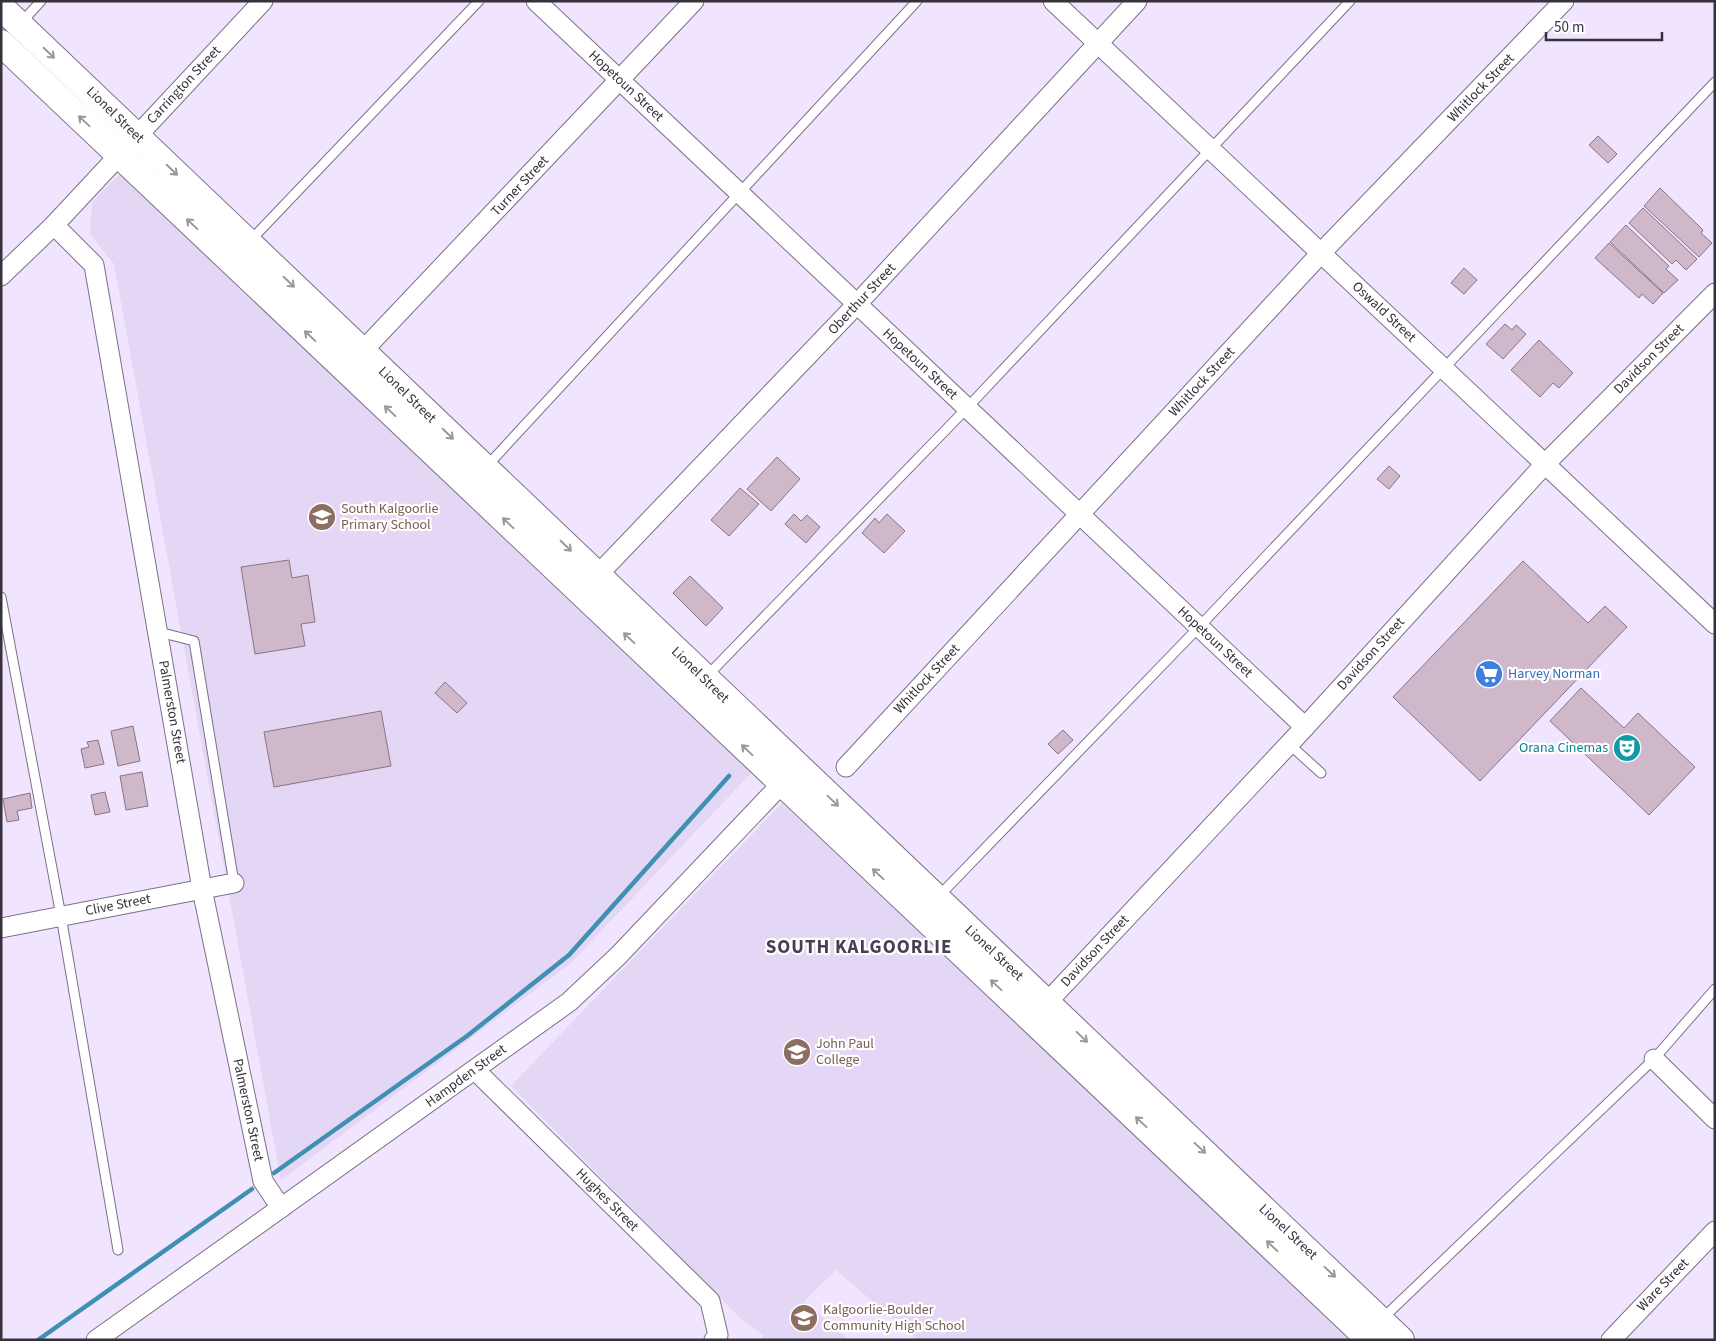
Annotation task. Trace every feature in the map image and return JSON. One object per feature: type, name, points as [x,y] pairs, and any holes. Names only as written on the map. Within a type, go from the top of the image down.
[{"type":"street","name":"Carrington Street","points":[[1,276],[54,225],[263,1]]},
{"type":"street","name":"Hopetoun Street","points":[[536,1],[1305,727]]},
{"type":"street","name":"Turner Street","points":[[354,361],[694,1]]},
{"type":"street","name":"Oswald Street","points":[[1053,1],[1715,624]]},
{"type":"street","name":"Oberthur Street","points":[[589,584],[857,304],[1137,1]]},
{"type":"street","name":"Whitlock Street","points":[[846,767],[1321,253],[1564,1]]},
{"type":"street","name":"Lionel Street","points":[[7,30],[1376,1330],[1401,1340]]},
{"type":"street","name":"Palmerston Street","points":[[54,225],[94,265],[202,889],[263,1181],[281,1208]]},
{"type":"street","name":"Davidson Street","points":[[1039,1011],[1305,727],[1545,464],[1715,293]]},
{"type":"street","name":"Lionel Street","points":[[790,775],[936,898],[1039,1011]]},
{"type":"street","name":"Hampden Street","points":[[96,1340],[569,1002],[618,956],[790,775]]},
{"type":"street","name":"Clive Street","points":[[1,928],[234,883]]},
{"type":"street","points":[[1654,1059],[1715,1119]]},
{"type":"street","name":"Hughes Street","points":[[475,1070],[710,1301],[718,1335],[714,1340]]},
{"type":"street","name":"Ware Street","points":[[1610,1340],[1715,1231]]},
{"type":"lane","points":[[7,30],[41,1]]},
{"type":"lane","points":[[240,252],[479,1]]},
{"type":"lane","points":[[477,477],[738,192],[917,1]]},
{"type":"lane","points":[[697,686],[967,408],[1350,1]]},
{"type":"lane","points":[[936,898],[1199,627],[1715,82]]},
{"type":"lane","points":[[1,597],[61,916],[118,1250]]},
{"type":"lane","points":[[159,632],[194,641],[234,883]]},
{"type":"lane","points":[[1289,744],[1321,773]]},
{"type":"lane","points":[[1376,1330],[1654,1059],[1715,989]]},
{"type":"shaded area","name":"South Kalgoorlie Primary School","points":[[120,174],[753,771],[570,964],[281,1180],[114,264],[90,234],[92,202]]},
{"type":"shaded area","name":"John Paul College","points":[[784,801],[1357,1340],[918,1340],[836,1270],[804,1301],[849,1340],[760,1340],[764,1335],[741,1319],[511,1086]]},
{"type":"building","points":[[1598,136],[1617,154],[1608,163],[1589,145]]},
{"type":"building","points":[[1660,188],[1703,230],[1701,233],[1712,243],[1699,257],[1644,206]]},
{"type":"building","points":[[1643,208],[1697,259],[1686,270],[1676,260],[1672,264],[1629,223]]},
{"type":"building","points":[[1626,225],[1669,266],[1666,269],[1678,280],[1664,293],[1610,242]]},
{"type":"building","points":[[1609,243],[1663,293],[1653,304],[1642,294],[1639,298],[1595,258]]},
{"type":"building","points":[[1464,268],[1477,280],[1464,294],[1451,283]]},
{"type":"building","points":[[1505,324],[1512,330],[1516,325],[1526,334],[1503,359],[1486,344]]},
{"type":"building","points":[[1539,340],[1573,373],[1559,388],[1553,383],[1540,397],[1511,370]]},
{"type":"building","points":[[777,457],[800,479],[771,511],[747,489]]},
{"type":"building","points":[[1389,466],[1400,476],[1389,489],[1377,479]]},
{"type":"building","points":[[740,488],[759,504],[729,536],[711,520]]},
{"type":"building","points":[[794,514],[801,521],[807,515],[820,527],[806,543],[785,524]]},
{"type":"building","points":[[887,514],[905,531],[884,553],[862,533],[875,518],[879,523]]},
{"type":"building","points":[[289,560],[292,578],[308,575],[315,622],[301,624],[305,646],[255,654],[241,567]]},
{"type":"building","points":[[1523,561],[1588,623],[1605,606],[1627,627],[1480,781],[1393,697]]},
{"type":"building","points":[[690,576],[723,608],[706,626],[673,593]]},
{"type":"building","points":[[445,682],[467,703],[457,713],[435,693]]},
{"type":"building","name":"Orana Cinemas","points":[[1581,688],[1624,728],[1638,713],[1695,767],[1649,815],[1550,721]]},
{"type":"building","points":[[381,711],[391,766],[274,787],[264,732]]},
{"type":"building","points":[[133,726],[140,761],[118,766],[111,731]]},
{"type":"building","points":[[1063,730],[1073,740],[1058,754],[1048,744]]},
{"type":"building","points":[[98,740],[104,764],[85,768],[81,749],[89,747],[87,742]]},
{"type":"building","points":[[142,772],[148,806],[126,810],[120,776]]},
{"type":"building","points":[[105,792],[110,812],[95,815],[91,795]]},
{"type":"building","points":[[30,793],[32,808],[17,811],[19,820],[7,822],[3,799]]},
{"type":"waterway","points":[[274,1173],[467,1036],[569,955],[729,776]]},
{"type":"waterway","points":[[38,1340],[252,1189]]},
{"type":"place","name":"South Kalgoorlie Primary School","points":[[322,517]]},
{"type":"place","name":"Harvey Norman","points":[[1489,674]]},
{"type":"place","name":"Orana Cinemas","points":[[1627,748]]},
{"type":"place","name":"John Paul College","points":[[797,1052]]},
{"type":"place","name":"Kalgoorlie-Boulder Community High School","points":[[804,1318]]},
{"type":"district","name":"SOUTH KALGOORLIE","points":[[859,947]]}]
